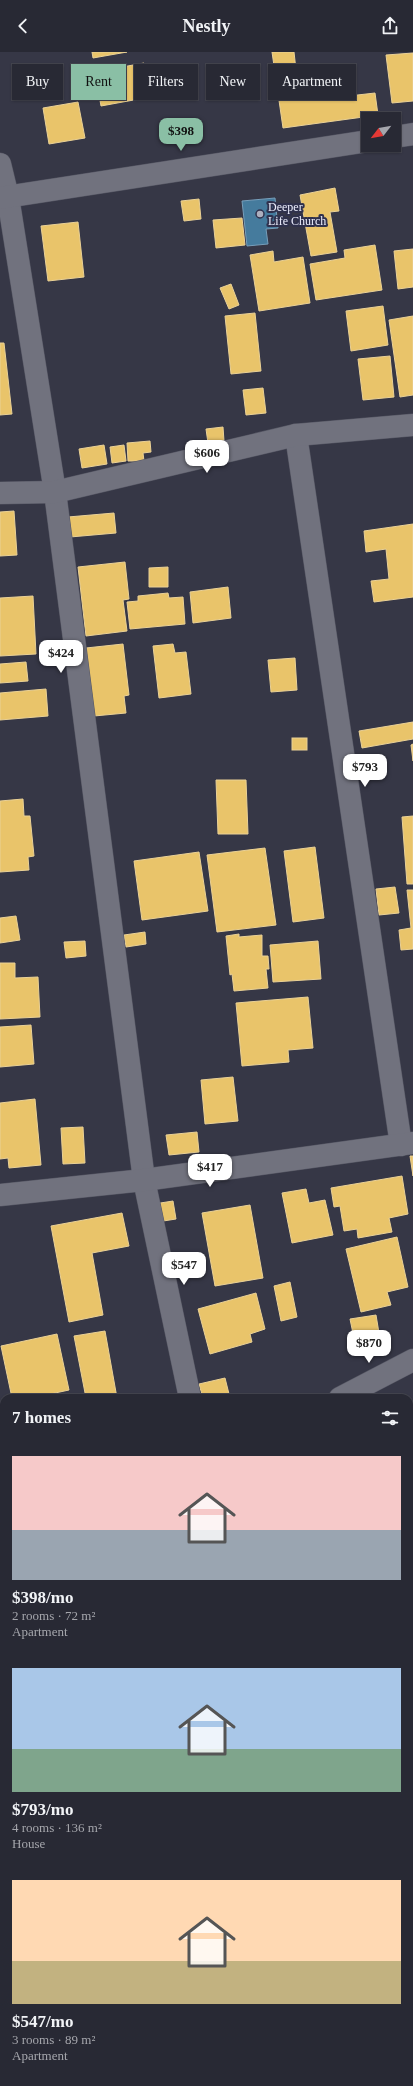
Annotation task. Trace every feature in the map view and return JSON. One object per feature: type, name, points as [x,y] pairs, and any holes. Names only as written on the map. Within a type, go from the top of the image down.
[{"type":"street","points":[[401,136],[413,134]]},
{"type":"street","points":[[4,197],[361,142]]},
{"type":"street","points":[[0,164],[4,197],[55,492],[144,1180],[189,1394]]},
{"type":"street","points":[[0,493],[55,492],[296,435],[413,425]]},
{"type":"street","points":[[0,1195],[144,1180],[407,1144],[296,435]]},
{"type":"street","points":[[348,1394],[413,1360]]},
{"type":"building: Homes","points":[[92,52],[127,52],[93,58]]},
{"type":"building: Homes","points":[[272,52],[294,52],[295,64],[274,64]]},
{"type":"building: Homes","points":[[413,53],[413,101],[392,103],[386,55]]},
{"type":"building: Homes","points":[[134,65],[134,100],[101,106],[100,100],[126,100],[126,66]]},
{"type":"building: Homes","points":[[375,93],[378,112],[361,112],[361,117],[283,128],[279,100],[356,100],[356,95]]},
{"type":"building: Homes","points":[[78,102],[85,138],[49,144],[43,108]]},
{"type":"building: Homes","points":[[335,188],[339,211],[330,212],[337,252],[311,256],[300,195]]},
{"type":"building: Homes","points":[[199,199],[201,219],[184,221],[181,201]]},
{"type":"building: Homes","points":[[242,218],[245,245],[216,248],[213,220]]},
{"type":"building: Homes","points":[[78,222],[84,277],[48,281],[41,226]]},
{"type":"building: Homes","points":[[375,245],[382,290],[316,300],[310,264],[345,258],[344,250]]},
{"type":"building: Homes","points":[[413,249],[413,287],[398,289],[394,251]]},
{"type":"building: Homes","points":[[273,251],[274,262],[303,257],[310,303],[259,311],[250,255]]},
{"type":"building: Homes","points":[[231,284],[239,305],[229,309],[220,288]]},
{"type":"building: Homes","points":[[383,306],[388,345],[351,351],[346,311]]},
{"type":"building: Homes","points":[[255,313],[261,371],[231,374],[225,316]]},
{"type":"building: Homes","points":[[413,316],[413,395],[400,397],[389,320]]},
{"type":"building: Homes","points":[[0,343],[4,343],[12,414],[0,415]]},
{"type":"building: Homes","points":[[390,356],[394,397],[363,400],[358,359]]},
{"type":"building: Homes","points":[[263,388],[266,413],[246,415],[243,390]]},
{"type":"building: Homes","points":[[223,427],[224,441],[208,443],[206,429]]},
{"type":"building: Homes","points":[[150,441],[151,452],[143,453],[144,461],[128,461],[127,443]]},
{"type":"building: Homes","points":[[104,445],[107,464],[82,468],[79,449]]},
{"type":"building: Homes","points":[[124,445],[126,461],[112,463],[110,447]]},
{"type":"building: Homes","points":[[14,511],[17,555],[0,556],[0,512]]},
{"type":"building: Homes","points":[[114,513],[116,533],[70,537],[68,517]]},
{"type":"building: Homes","points":[[413,524],[413,597],[374,602],[371,581],[389,579],[386,549],[366,552],[364,531]]},
{"type":"building: Homes","points":[[125,562],[129,599],[123,600],[127,631],[86,636],[78,567]]},
{"type":"building: Homes","points":[[168,567],[168,587],[149,587],[149,568]]},
{"type":"building: Homes","points":[[228,587],[231,618],[193,623],[190,592]]},
{"type":"building: Homes","points":[[168,593],[169,598],[183,597],[185,624],[130,629],[127,602],[138,601],[138,596]]},
{"type":"building: Homes","points":[[33,596],[36,654],[0,656],[0,598]]},
{"type":"building: Homes","points":[[123,644],[129,695],[124,696],[126,713],[94,716],[86,648]]},
{"type":"building: Homes","points":[[173,644],[175,653],[186,652],[191,694],[159,698],[153,646]]},
{"type":"building: Homes","points":[[295,658],[297,690],[271,692],[268,660]]},
{"type":"building: Homes","points":[[26,662],[28,681],[0,683],[0,664]]},
{"type":"building: Homes","points":[[46,689],[48,716],[0,720],[0,693]]},
{"type":"building: Homes","points":[[413,722],[413,739],[362,748],[359,731]]},
{"type":"building: Homes","points":[[292,738],[307,738],[307,750],[292,750]]},
{"type":"building: Homes","points":[[413,744],[413,761],[411,745]]},
{"type":"building: Homes","points":[[216,780],[246,780],[248,834],[218,834]]},
{"type":"building: Homes","points":[[23,799],[24,816],[30,816],[34,856],[28,857],[29,870],[0,872],[0,801]]},
{"type":"building: Homes","points":[[413,816],[413,884],[407,884],[402,817]]},
{"type":"building: Homes","points":[[315,847],[324,918],[293,922],[284,851]]},
{"type":"building: Homes","points":[[265,848],[276,925],[217,932],[207,855]]},
{"type":"building: Homes","points":[[199,852],[208,911],[142,920],[134,861]]},
{"type":"building: Homes","points":[[395,887],[399,913],[379,915],[376,889]]},
{"type":"building: Homes","points":[[407,890],[413,890],[413,949],[401,950],[399,930],[411,928]]},
{"type":"building: Homes","points":[[16,916],[20,940],[0,943],[0,918]]},
{"type":"building: Homes","points":[[145,932],[146,944],[126,947],[124,935]]},
{"type":"building: Homes","points":[[239,934],[239,937],[262,935],[262,956],[268,956],[269,969],[266,969],[268,988],[234,991],[232,974],[230,975],[226,936]]},
{"type":"building: Homes","points":[[85,941],[86,956],[66,958],[64,942]]},
{"type":"building: Homes","points":[[318,941],[321,979],[273,982],[270,945]]},
{"type":"building: Homes","points":[[0,963],[15,963],[15,978],[38,977],[40,1017],[0,1019]]},
{"type":"building: Homes","points":[[308,997],[313,1048],[288,1050],[289,1062],[242,1066],[236,1003]]},
{"type":"building: Homes","points":[[31,1025],[34,1064],[0,1067],[0,1027]]},
{"type":"building: Homes","points":[[233,1077],[238,1121],[205,1124],[201,1080]]},
{"type":"building: Homes","points":[[35,1099],[41,1165],[9,1168],[8,1158],[0,1159],[0,1103]]},
{"type":"building: Homes","points":[[83,1127],[85,1163],[63,1164],[61,1128]]},
{"type":"building: Homes","points":[[197,1132],[199,1152],[169,1155],[166,1135]]},
{"type":"building: Homes","points":[[410,1156],[413,1156],[413,1176]]},
{"type":"building: Homes","points":[[402,1176],[408,1214],[389,1218],[392,1232],[358,1238],[357,1229],[344,1231],[340,1206],[334,1207],[331,1188]]},
{"type":"building: Homes","points":[[306,1189],[309,1203],[325,1200],[333,1235],[292,1243],[282,1193]]},
{"type":"building: Homes","points":[[173,1201],[176,1219],[157,1222],[154,1204]]},
{"type":"building: Homes","points":[[250,1205],[263,1278],[215,1286],[202,1213]]},
{"type":"building: Homes","points":[[122,1213],[129,1246],[92,1253],[103,1315],[69,1322],[51,1226]]},
{"type":"building: Homes","points":[[397,1237],[408,1287],[387,1292],[391,1305],[361,1312],[346,1249]]},
{"type":"building: Homes","points":[[290,1282],[297,1317],[281,1321],[274,1286]]},
{"type":"building: Homes","points":[[256,1293],[265,1329],[250,1334],[252,1342],[210,1354],[198,1309]]},
{"type":"building: Homes","points":[[376,1315],[380,1339],[355,1343],[350,1319]]},
{"type":"building: Homes","points":[[105,1331],[116,1394],[85,1394],[74,1336]]},
{"type":"building: Homes","points":[[57,1334],[69,1390],[50,1394],[11,1394],[1,1346]]},
{"type":"building: Homes","points":[[225,1378],[229,1394],[202,1394],[199,1384]]},
{"type":"building: Public","name":"Deeper Life Church","points":[[275,198],[278,228],[266,229],[268,244],[247,246],[242,201]]},
{"type":"place","name":"Deeper Life Church","points":[[260,214]]}]
